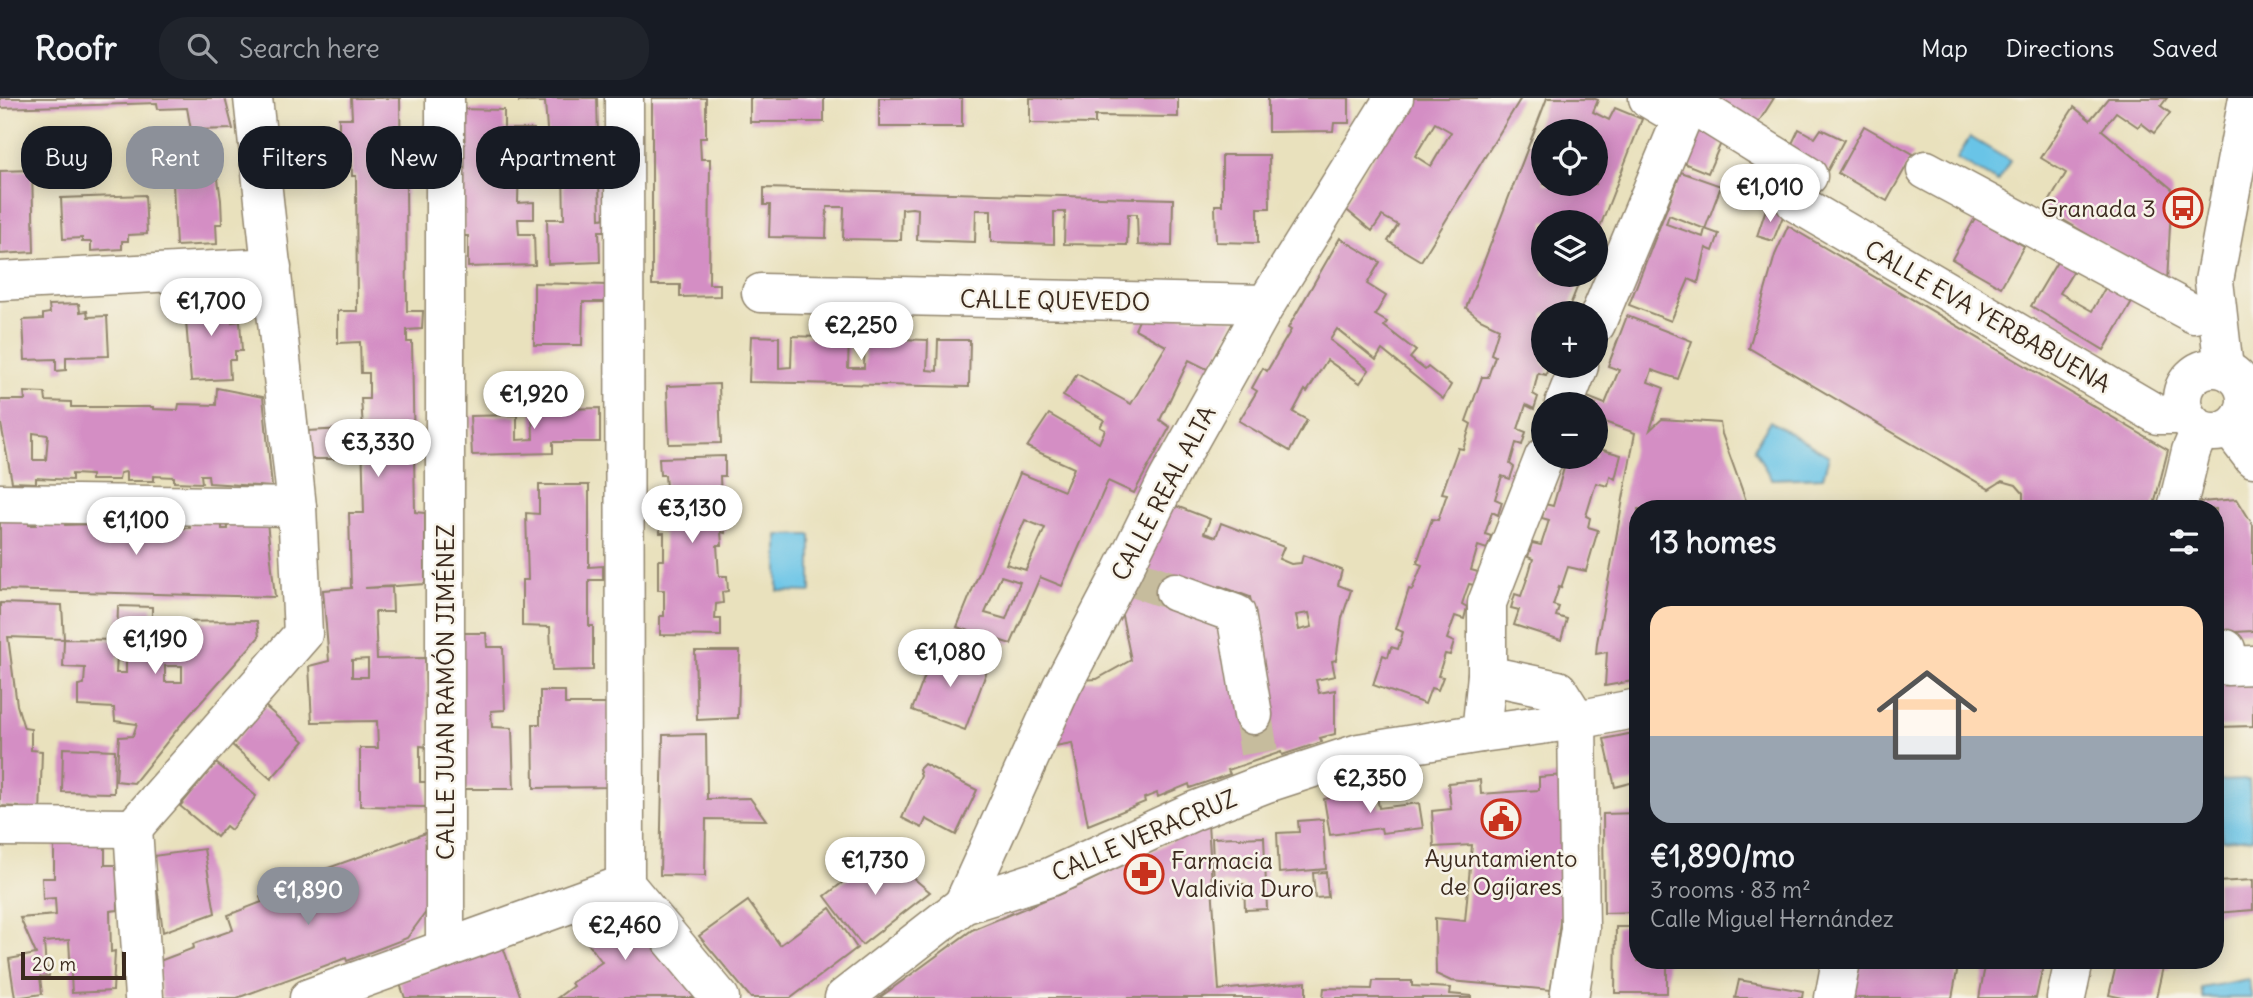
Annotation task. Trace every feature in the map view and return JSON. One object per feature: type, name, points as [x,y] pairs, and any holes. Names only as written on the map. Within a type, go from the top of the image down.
[{"type":"street","points":[[144,998],[133,828],[303,634],[297,507],[253,98]]},
{"type":"street","name":"CALLE JUAN RAMÓN JIMÉNEZ","points":[[444,98],[445,949]]},
{"type":"street","points":[[624,98],[625,884],[720,998]]},
{"type":"street","name":"CALLE REAL ALTA","points":[[963,905],[1062,686],[1128,576],[1168,479],[1266,304],[1394,98]]},
{"type":"street","name":"CALLE EVA YERBABUENA","points":[[1648,98],[1690,107],[1802,189],[2158,415],[2211,423]]},
{"type":"street","points":[[2179,500],[2191,451],[2211,423],[2194,314],[2214,281],[2248,98]]},
{"type":"street","points":[[1606,301],[1690,107]]},
{"type":"street","points":[[1926,170],[2194,314]]},
{"type":"street","points":[[0,281],[272,267]]},
{"type":"street","points":[[2211,423],[2239,421],[2246,402],[2246,392],[2214,281]]},
{"type":"street","name":"CALLE QUEVEDO","points":[[761,293],[1266,304]]},
{"type":"street","points":[[2211,423],[2193,375],[2203,370],[2237,368]]},
{"type":"street","points":[[1481,733],[1487,675],[1487,603],[1539,469]]},
{"type":"street","points":[[1,497],[297,507]]},
{"type":"street","points":[[1175,592],[1236,614],[1253,715]]},
{"type":"street","points":[[1487,675],[1558,690],[1577,720],[1580,929],[1569,998]]},
{"type":"street","name":"CALLE VERACRUZ","points":[[844,998],[963,905],[1050,877],[1194,811],[1262,772],[1359,753],[1629,710]]},
{"type":"street","points":[[0,827],[133,828]]},
{"type":"street","points":[[994,832],[1004,855],[1025,870],[1050,877]]},
{"type":"street","points":[[309,998],[625,884]]},
{"type":"street","points":[[1834,998],[1839,969]]},
{"type":"street","points":[[2066,998],[2072,969]]},
{"type":"water","points":[[1970,137],[2010,161],[1998,182],[1957,159]]},
{"type":"water","points":[[1770,421],[1829,456],[1823,477],[1771,479],[1754,448]]},
{"type":"water","points":[[778,535],[811,535],[811,592],[778,591]]},
{"type":"water","points":[[2249,780],[2253,838],[2224,840],[2224,781]]},
{"type":"water","points":[[2248,979],[2252,998],[2203,998],[2201,988]]},
{"type":"building","points":[[0,98],[225,98],[233,129],[224,129],[224,126],[190,126],[187,108],[158,109],[157,103],[0,108]]},
{"type":"building","points":[[351,98],[400,98],[400,126],[366,126],[366,189],[406,189],[407,311],[423,311],[422,329],[407,330],[407,342],[412,342],[415,512],[425,513],[425,584],[365,588],[392,587],[393,612],[375,612],[377,659],[425,658],[428,747],[420,746],[420,782],[427,782],[427,807],[360,806],[360,748],[378,748],[377,721],[312,722],[309,666],[329,661],[323,590],[351,588],[349,513],[364,513],[362,438],[345,439],[345,459],[311,459],[307,431],[363,428],[361,399],[369,399],[369,373],[361,373],[360,342],[338,343],[338,311],[357,311],[356,176],[352,176],[352,126],[339,126],[339,118],[352,118]],"holes":[[[368,659],[368,677],[352,677],[352,660]]]},
{"type":"building","points":[[519,98],[597,98],[598,126],[547,126],[545,102],[519,102]]},
{"type":"building","points":[[652,98],[706,98],[706,138],[700,138],[701,159],[710,159],[709,284],[720,284],[720,296],[680,297],[680,285],[652,285]]},
{"type":"building","points":[[750,98],[824,98],[824,122],[750,122]]},
{"type":"building","points":[[879,98],[962,98],[962,127],[879,127]]},
{"type":"building","points":[[1030,98],[1178,98],[1178,117],[1095,116],[1095,124],[1030,123]]},
{"type":"building","points":[[1268,98],[1349,98],[1349,123],[1334,123],[1333,131],[1268,132]]},
{"type":"building","points":[[1409,98],[1521,98],[1421,261],[1388,241],[1398,225],[1382,216],[1372,231],[1343,207]],"holes":[[[1435,123],[1451,132],[1431,166],[1415,156]]]},
{"type":"building","points":[[1547,98],[1593,98],[1598,100],[1593,112],[1607,119],[1539,119]]},
{"type":"building","points":[[1717,98],[1774,98],[1753,131]]},
{"type":"building","points":[[2108,98],[2167,98],[2161,106],[2170,113],[2154,133],[2141,123],[2138,127],[2116,112],[2102,130],[2172,189],[2167,282],[2045,209],[2066,173],[2041,158],[2074,107],[2090,120]]},
{"type":"building","points":[[1615,108],[1642,119],[1607,210],[1531,210],[1531,287],[1577,287],[1572,301],[1531,301],[1531,378],[1537,378],[1533,392],[1531,392],[1531,408],[1526,405],[1518,429],[1526,432],[1522,445],[1516,443],[1510,464],[1514,467],[1510,479],[1502,476],[1495,499],[1502,502],[1498,515],[1492,512],[1485,534],[1491,536],[1487,549],[1478,546],[1471,570],[1478,572],[1474,585],[1469,584],[1462,604],[1467,607],[1464,619],[1455,616],[1447,639],[1454,642],[1450,655],[1445,654],[1438,676],[1443,677],[1438,690],[1431,688],[1425,704],[1373,685],[1383,655],[1388,657],[1391,647],[1398,649],[1403,632],[1396,629],[1409,589],[1412,590],[1422,565],[1417,563],[1432,519],[1438,520],[1447,494],[1442,493],[1458,448],[1463,449],[1471,424],[1466,421],[1482,377],[1488,377],[1495,356],[1491,354],[1499,328],[1480,319],[1466,308],[1531,139],[1531,196],[1608,196],[1608,120]]},
{"type":"building","points":[[458,109],[504,110],[504,126],[476,126],[476,189],[518,189],[518,203],[534,202],[534,219],[518,219],[519,234],[534,234],[535,265],[468,267],[468,236],[464,236],[462,189],[462,126],[459,126]]},
{"type":"building","points":[[1692,111],[1727,129],[1708,173],[1671,158]]},
{"type":"building","points":[[1864,126],[1913,154],[1887,201],[1838,173]]},
{"type":"building","points":[[1799,129],[1815,138],[1821,129],[1844,140],[1824,177],[1787,154]]},
{"type":"building","points":[[1222,155],[1269,155],[1270,208],[1258,208],[1258,243],[1216,242],[1215,205],[1222,205]]},
{"type":"building","points":[[21,170],[21,189],[32,189],[34,252],[0,254],[0,171]]},
{"type":"building","points":[[1681,172],[1721,186],[1705,229],[1719,234],[1713,251],[1706,248],[1698,283],[1689,279],[1671,321],[1629,305]],"holes":[[[1669,215],[1705,229],[1703,237],[1666,224]]]},
{"type":"building","points":[[764,188],[1173,199],[1172,246],[1138,245],[1137,214],[1128,214],[1127,245],[1064,244],[1065,212],[1054,212],[1054,244],[991,242],[991,210],[976,210],[975,242],[917,240],[918,209],[912,208],[902,209],[901,240],[843,239],[844,207],[827,207],[826,238],[769,237],[770,205],[764,205]]},
{"type":"building","points":[[173,189],[219,189],[222,224],[216,224],[217,244],[176,246]]},
{"type":"building","points":[[563,189],[599,189],[600,219],[607,218],[607,231],[599,231],[600,262],[548,264],[547,219],[564,219]]},
{"type":"building","points":[[145,195],[147,234],[128,235],[128,241],[122,241],[122,249],[91,251],[91,242],[82,242],[82,238],[63,239],[61,198]]},
{"type":"building","points":[[1767,206],[1784,214],[1773,241],[1757,236]]},
{"type":"building","points":[[1975,218],[2024,246],[2001,287],[1952,259]]},
{"type":"building","points":[[1788,226],[2168,450],[2155,500],[2023,500],[2023,493],[2016,485],[2002,481],[1989,489],[1749,348],[1775,255]]},
{"type":"building","points":[[1340,238],[1380,262],[1367,284],[1386,296],[1375,315],[1387,322],[1384,326],[1416,351],[1410,358],[1425,370],[1428,367],[1451,385],[1443,399],[1382,350],[1376,360],[1337,329],[1330,340],[1369,370],[1360,383],[1327,360],[1293,412],[1307,420],[1290,451],[1239,421],[1257,391],[1252,388],[1263,368],[1267,371],[1291,330],[1288,328]]},
{"type":"building","points":[[2060,257],[2076,267],[2060,293],[2092,311],[2108,283],[2134,299],[2104,350],[2031,306]]},
{"type":"building","points":[[534,283],[607,285],[607,302],[583,302],[582,345],[534,345]]},
{"type":"building","points":[[226,295],[228,315],[232,315],[232,322],[240,321],[242,351],[235,351],[235,360],[229,360],[230,379],[191,381],[184,298]]},
{"type":"building","points":[[79,304],[80,312],[87,311],[88,317],[107,316],[109,356],[66,357],[66,370],[56,371],[56,359],[25,360],[23,320],[43,319],[43,314],[50,313],[49,305]]},
{"type":"building","points":[[1142,314],[1235,319],[1209,370],[1189,360],[1160,420],[1170,427],[1134,493],[1108,481],[1062,586],[1040,577],[1011,644],[957,627],[1020,473],[1064,491],[1074,468],[1027,447],[1049,414],[1099,443],[1105,430],[1100,427],[1104,420],[1063,396],[1077,374],[1131,404],[1166,346],[1135,329]],"holes":[[[1025,520],[1045,528],[1026,570],[1006,564]],[[1001,576],[1020,582],[1006,619],[985,613]]]},
{"type":"building","points":[[1627,316],[1692,341],[1678,379],[1652,370],[1648,382],[1664,388],[1650,430],[1662,419],[1720,423],[1746,500],[1629,500],[1629,682],[1605,686],[1607,652],[1596,654],[1597,643],[1635,433],[1608,423],[1608,397],[1619,370],[1608,366]]},
{"type":"building","points":[[751,336],[779,337],[779,368],[791,367],[792,336],[849,338],[848,368],[864,368],[865,338],[928,340],[927,370],[937,371],[938,340],[970,340],[969,387],[749,382]]},
{"type":"building","points":[[719,384],[721,443],[669,444],[667,386]]},
{"type":"building","points":[[217,388],[263,397],[272,487],[209,483],[208,475],[201,475],[202,483],[174,482],[174,477],[154,476],[154,481],[126,481],[126,472],[120,473],[119,480],[91,480],[91,475],[72,474],[72,480],[36,478],[36,483],[12,482],[0,419],[0,400],[25,400],[24,392],[45,393],[46,401],[71,402],[71,407],[153,407],[178,410],[179,404],[216,405]],"holes":[[[33,433],[48,435],[46,460],[33,460]]]},
{"type":"building","points":[[600,408],[600,442],[553,442],[553,453],[472,455],[470,416],[517,415],[517,440],[533,439],[532,410]]},
{"type":"building","points":[[1608,451],[1621,455],[1615,479],[1610,476],[1608,486],[1596,483],[1586,516],[1590,518],[1588,527],[1598,530],[1586,571],[1568,567],[1553,605],[1559,607],[1556,616],[1567,619],[1561,640],[1514,625],[1519,610],[1511,608],[1515,594],[1521,596],[1528,576],[1533,559],[1528,557],[1532,543],[1541,545],[1549,520],[1542,518],[1545,504],[1553,506],[1564,469],[1608,469]]},
{"type":"building","points":[[725,456],[725,476],[720,476],[721,499],[726,499],[725,533],[721,532],[722,545],[717,545],[719,576],[727,576],[728,591],[722,592],[723,603],[716,604],[715,619],[721,619],[721,636],[660,635],[660,616],[664,616],[664,590],[658,590],[658,560],[664,560],[664,533],[660,533],[659,502],[666,502],[666,488],[665,475],[660,475],[659,458]]},
{"type":"building","points":[[539,485],[589,485],[589,567],[603,566],[603,580],[589,580],[593,670],[552,671],[550,627],[522,626],[522,580],[528,580],[526,513],[539,514]]},
{"type":"building","points":[[2237,499],[2253,525],[2253,631],[2224,633],[2224,500]]},
{"type":"building","points":[[1171,504],[1210,519],[1204,533],[1216,537],[1221,523],[1284,547],[1279,559],[1291,564],[1301,563],[1303,555],[1342,570],[1338,585],[1351,590],[1342,618],[1336,660],[1332,661],[1335,676],[1316,680],[1319,693],[1335,690],[1335,734],[1320,738],[1322,742],[1282,755],[1281,752],[1228,770],[1230,774],[1190,788],[1189,784],[1158,797],[1157,793],[1144,798],[1145,802],[1088,825],[1072,743],[1044,748],[1082,680],[1097,679],[1131,660],[1120,606]],"holes":[[[1220,586],[1250,597],[1253,612],[1218,589]],[[1309,613],[1312,627],[1299,630],[1296,615]]]},
{"type":"building","points":[[29,514],[29,525],[64,515],[65,525],[93,524],[93,517],[123,517],[124,526],[129,527],[129,523],[161,517],[162,527],[190,528],[191,520],[222,521],[222,529],[228,529],[227,521],[267,522],[275,597],[0,590],[0,523],[2,519]]},
{"type":"building","points":[[0,603],[62,605],[64,639],[8,637],[17,705],[24,728],[31,729],[31,750],[42,751],[40,816],[19,816],[19,807],[0,806]]},
{"type":"building","points":[[118,606],[152,607],[152,622],[257,621],[259,637],[179,727],[134,783],[116,781],[119,737],[133,736],[137,724],[115,721],[114,708],[78,706],[78,685],[84,684],[85,668],[63,667],[64,639],[117,640]],"holes":[[[117,655],[126,655],[126,673],[116,673]],[[165,666],[182,666],[182,682],[165,682]]]},
{"type":"building","points":[[461,633],[486,633],[487,647],[503,647],[505,710],[491,711],[492,727],[512,728],[514,789],[461,789]]},
{"type":"building","points":[[935,649],[988,668],[965,730],[912,710]]},
{"type":"building","points":[[695,651],[740,651],[738,718],[697,720]]},
{"type":"building","points":[[2253,672],[2253,726],[2224,727],[2224,673]]},
{"type":"building","points":[[540,691],[565,691],[565,704],[614,704],[611,787],[534,788],[533,724],[540,724]]},
{"type":"building","points":[[265,706],[304,741],[271,779],[232,745]]},
{"type":"building","points":[[706,734],[707,799],[750,798],[766,820],[706,819],[705,876],[660,875],[663,735]]},
{"type":"building","points":[[1629,734],[1629,783],[1615,787],[1604,739]]},
{"type":"building","points":[[63,748],[115,750],[114,793],[62,792]]},
{"type":"building","points":[[216,763],[256,796],[231,830],[226,826],[217,837],[180,806]]},
{"type":"building","points":[[924,764],[977,790],[956,835],[926,819],[922,828],[902,818],[921,776],[919,769]]},
{"type":"building","points":[[1564,775],[1567,840],[1553,868],[1567,870],[1551,990],[1451,981],[1436,974],[1435,918],[1465,921],[1472,845],[1434,847],[1432,811],[1451,809],[1448,783],[1480,780],[1481,794],[1539,790],[1539,777]]},
{"type":"building","points":[[1376,791],[1379,808],[1419,803],[1423,828],[1382,833],[1381,828],[1330,835],[1324,799]]},
{"type":"building","points":[[1629,813],[1629,912],[1604,913],[1603,814]]},
{"type":"building","points":[[1323,819],[1326,869],[1279,873],[1277,833],[1299,832],[1298,821]]},
{"type":"building","points":[[1208,824],[1219,990],[1306,982],[1306,998],[879,998],[972,930],[1081,885]]},
{"type":"building","points":[[426,833],[426,912],[407,938],[237,998],[162,998],[157,962],[194,948],[193,944],[233,930],[228,915],[262,902],[260,897],[271,893],[274,901],[319,885],[314,873]]},
{"type":"building","points":[[54,834],[105,835],[105,865],[117,865],[118,910],[110,911],[111,952],[115,951],[113,991],[72,993],[69,940],[44,942],[49,976],[40,977],[42,994],[15,998],[9,959],[36,954],[20,918],[56,915],[55,898],[43,899],[42,878],[54,878]]},
{"type":"building","points":[[1264,837],[1267,909],[1245,910],[1244,884],[1214,884],[1212,838]]},
{"type":"building","points":[[204,849],[215,913],[163,932],[153,856]]},
{"type":"building","points":[[882,852],[930,892],[862,945],[825,896]]},
{"type":"building","points":[[1326,872],[1328,897],[1315,898],[1313,873]]},
{"type":"building","points":[[2253,880],[2253,910],[2224,912],[2224,882]]},
{"type":"building","points":[[748,901],[780,945],[830,908],[857,948],[791,998],[751,998],[699,936]]},
{"type":"building","points":[[616,904],[643,939],[647,936],[702,998],[557,998],[573,986],[571,983],[602,962],[570,919]]},
{"type":"building","points":[[1616,927],[1629,927],[1629,969],[1667,969],[1667,993],[1615,993]]},
{"type":"building","points":[[502,944],[521,998],[405,998],[399,981]]},
{"type":"building","points":[[1852,969],[1957,969],[1952,998],[1846,998]]},
{"type":"building","points":[[1984,969],[2042,969],[2036,998],[1979,998]]},
{"type":"building","points":[[2115,969],[2163,969],[2156,998],[2123,998],[2109,995]]},
{"type":"building","points":[[1739,980],[1803,991],[1802,998],[1735,998]]},
{"type":"building","points":[[1373,981],[1412,981],[1412,986],[1451,988],[1450,994],[1471,998],[1323,998],[1324,988],[1372,989]]},
{"type":"tunnel","points":[[1134,578],[1175,592]]},
{"type":"tunnel","points":[[1253,715],[1260,759]]},
{"type":"place","name":"Granada 3","points":[[2183,208]]},
{"type":"place","name":"Ayuntamiento de Ogíjares","points":[[1501,819]]},
{"type":"place","name":"Farmacia Valdivia Duro","points":[[1144,874]]}]
